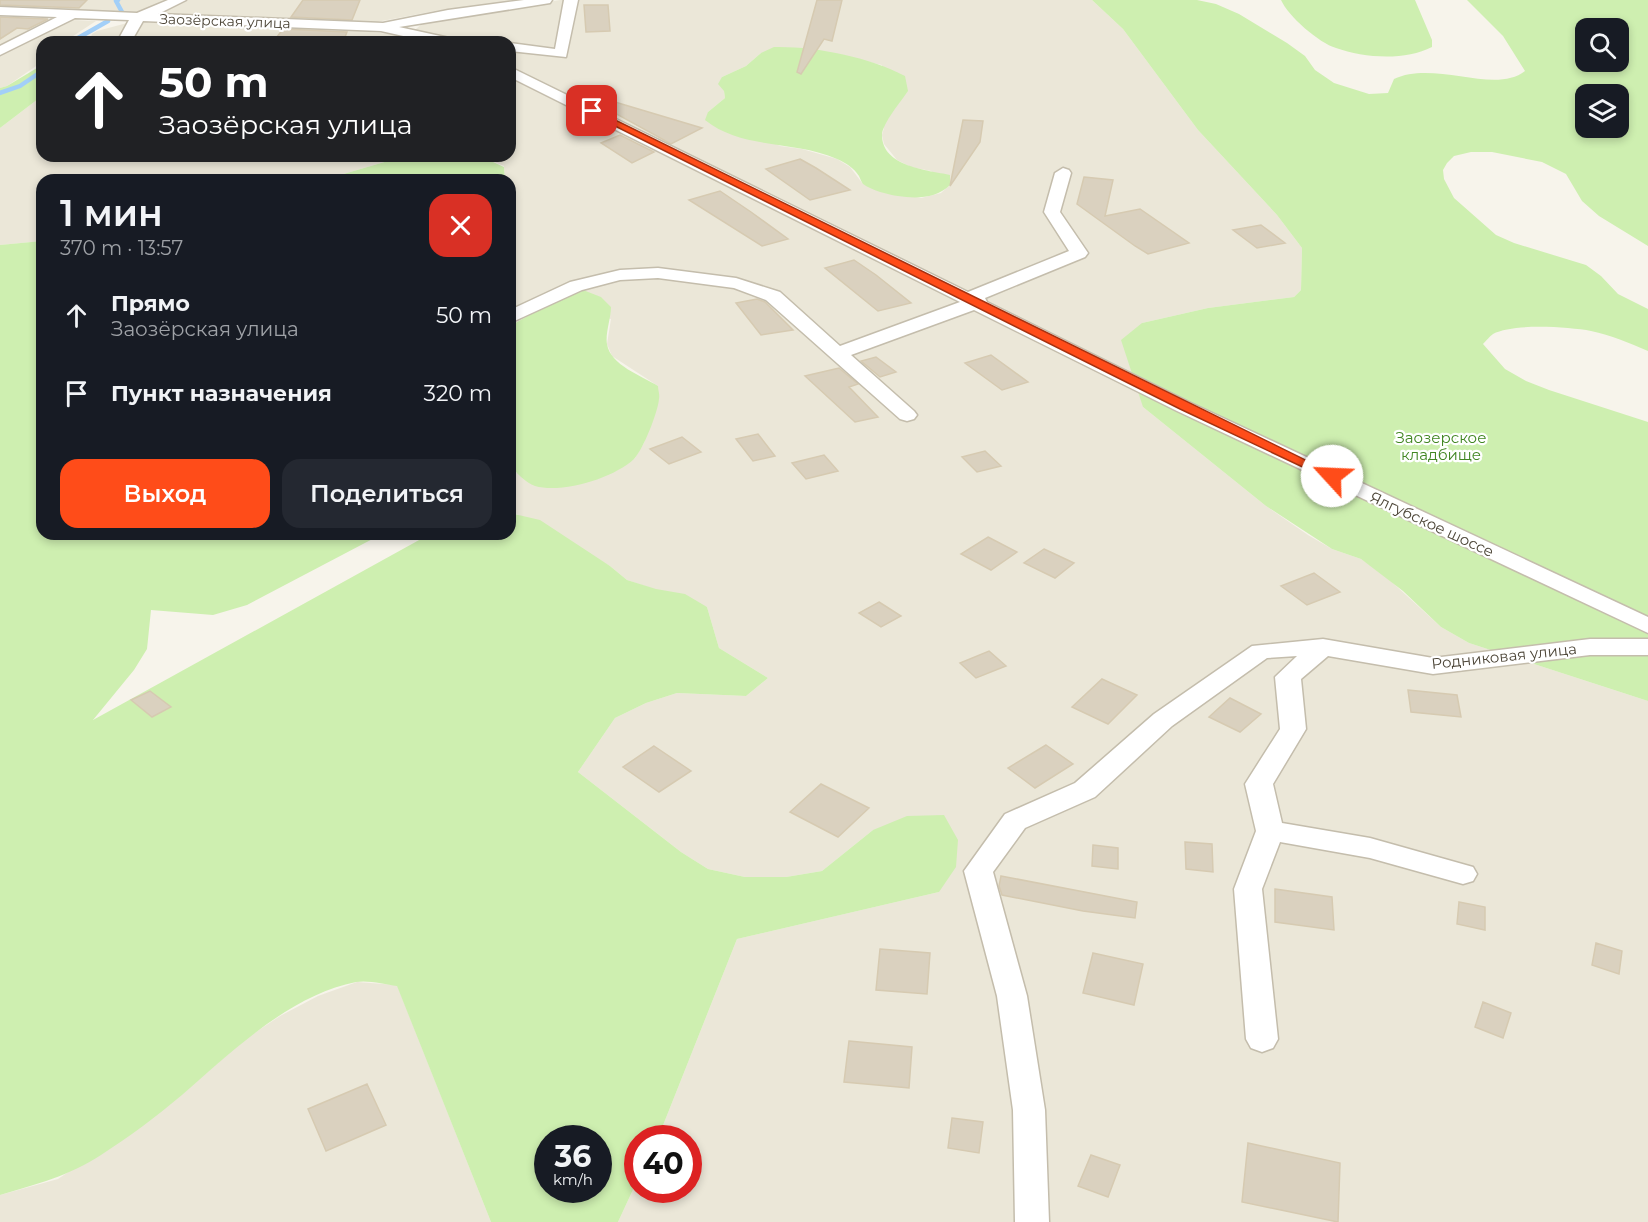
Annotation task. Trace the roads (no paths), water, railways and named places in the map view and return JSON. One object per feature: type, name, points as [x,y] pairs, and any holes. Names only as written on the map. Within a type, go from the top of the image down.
[{"type":"street","points":[[24,12],[36,0]]},
{"type":"street","points":[[127,36],[138,17],[179,0]]},
{"type":"street","points":[[380,35],[427,16],[545,0]]},
{"type":"street","points":[[516,48],[561,54],[571,0]]},
{"type":"street","name":"Заозёрская улица","points":[[0,11],[138,17],[380,35]]},
{"type":"street","points":[[0,51],[72,15]]},
{"type":"street","points":[[380,35],[420,34],[427,36]]},
{"type":"street","points":[[516,74],[974,300]]},
{"type":"street","points":[[836,354],[974,300],[1079,253],[1052,212],[1063,174]]},
{"type":"street","points":[[516,314],[576,286],[598,279],[658,273],[711,282],[736,283],[773,296],[907,415]]},
{"type":"street","name":"Ялгубское шоссе","points":[[974,300],[1184,406],[1648,626]]},
{"type":"street","points":[[1262,1039],[1248,889],[1270,831],[1259,784],[1293,729],[1288,677],[1323,647]]},
{"type":"street","name":"Родниковая улица","points":[[1032,1222],[1029,1110],[1012,996],[978,871],[1015,820],[1085,790],[1163,720],[1261,651],[1323,647],[1433,666],[1590,647],[1648,647]]},
{"type":"street","points":[[1270,831],[1370,848],[1463,874]]},
{"type":"waterway","points":[[118,0],[116,1],[122,12]]},
{"type":"waterway","points":[[82,36],[108,21]]},
{"type":"waterway","points":[[0,93],[20,86],[36,75]]},
{"type":"park label","name":"Заозерское кладбище","points":[[1441,446]]}]
